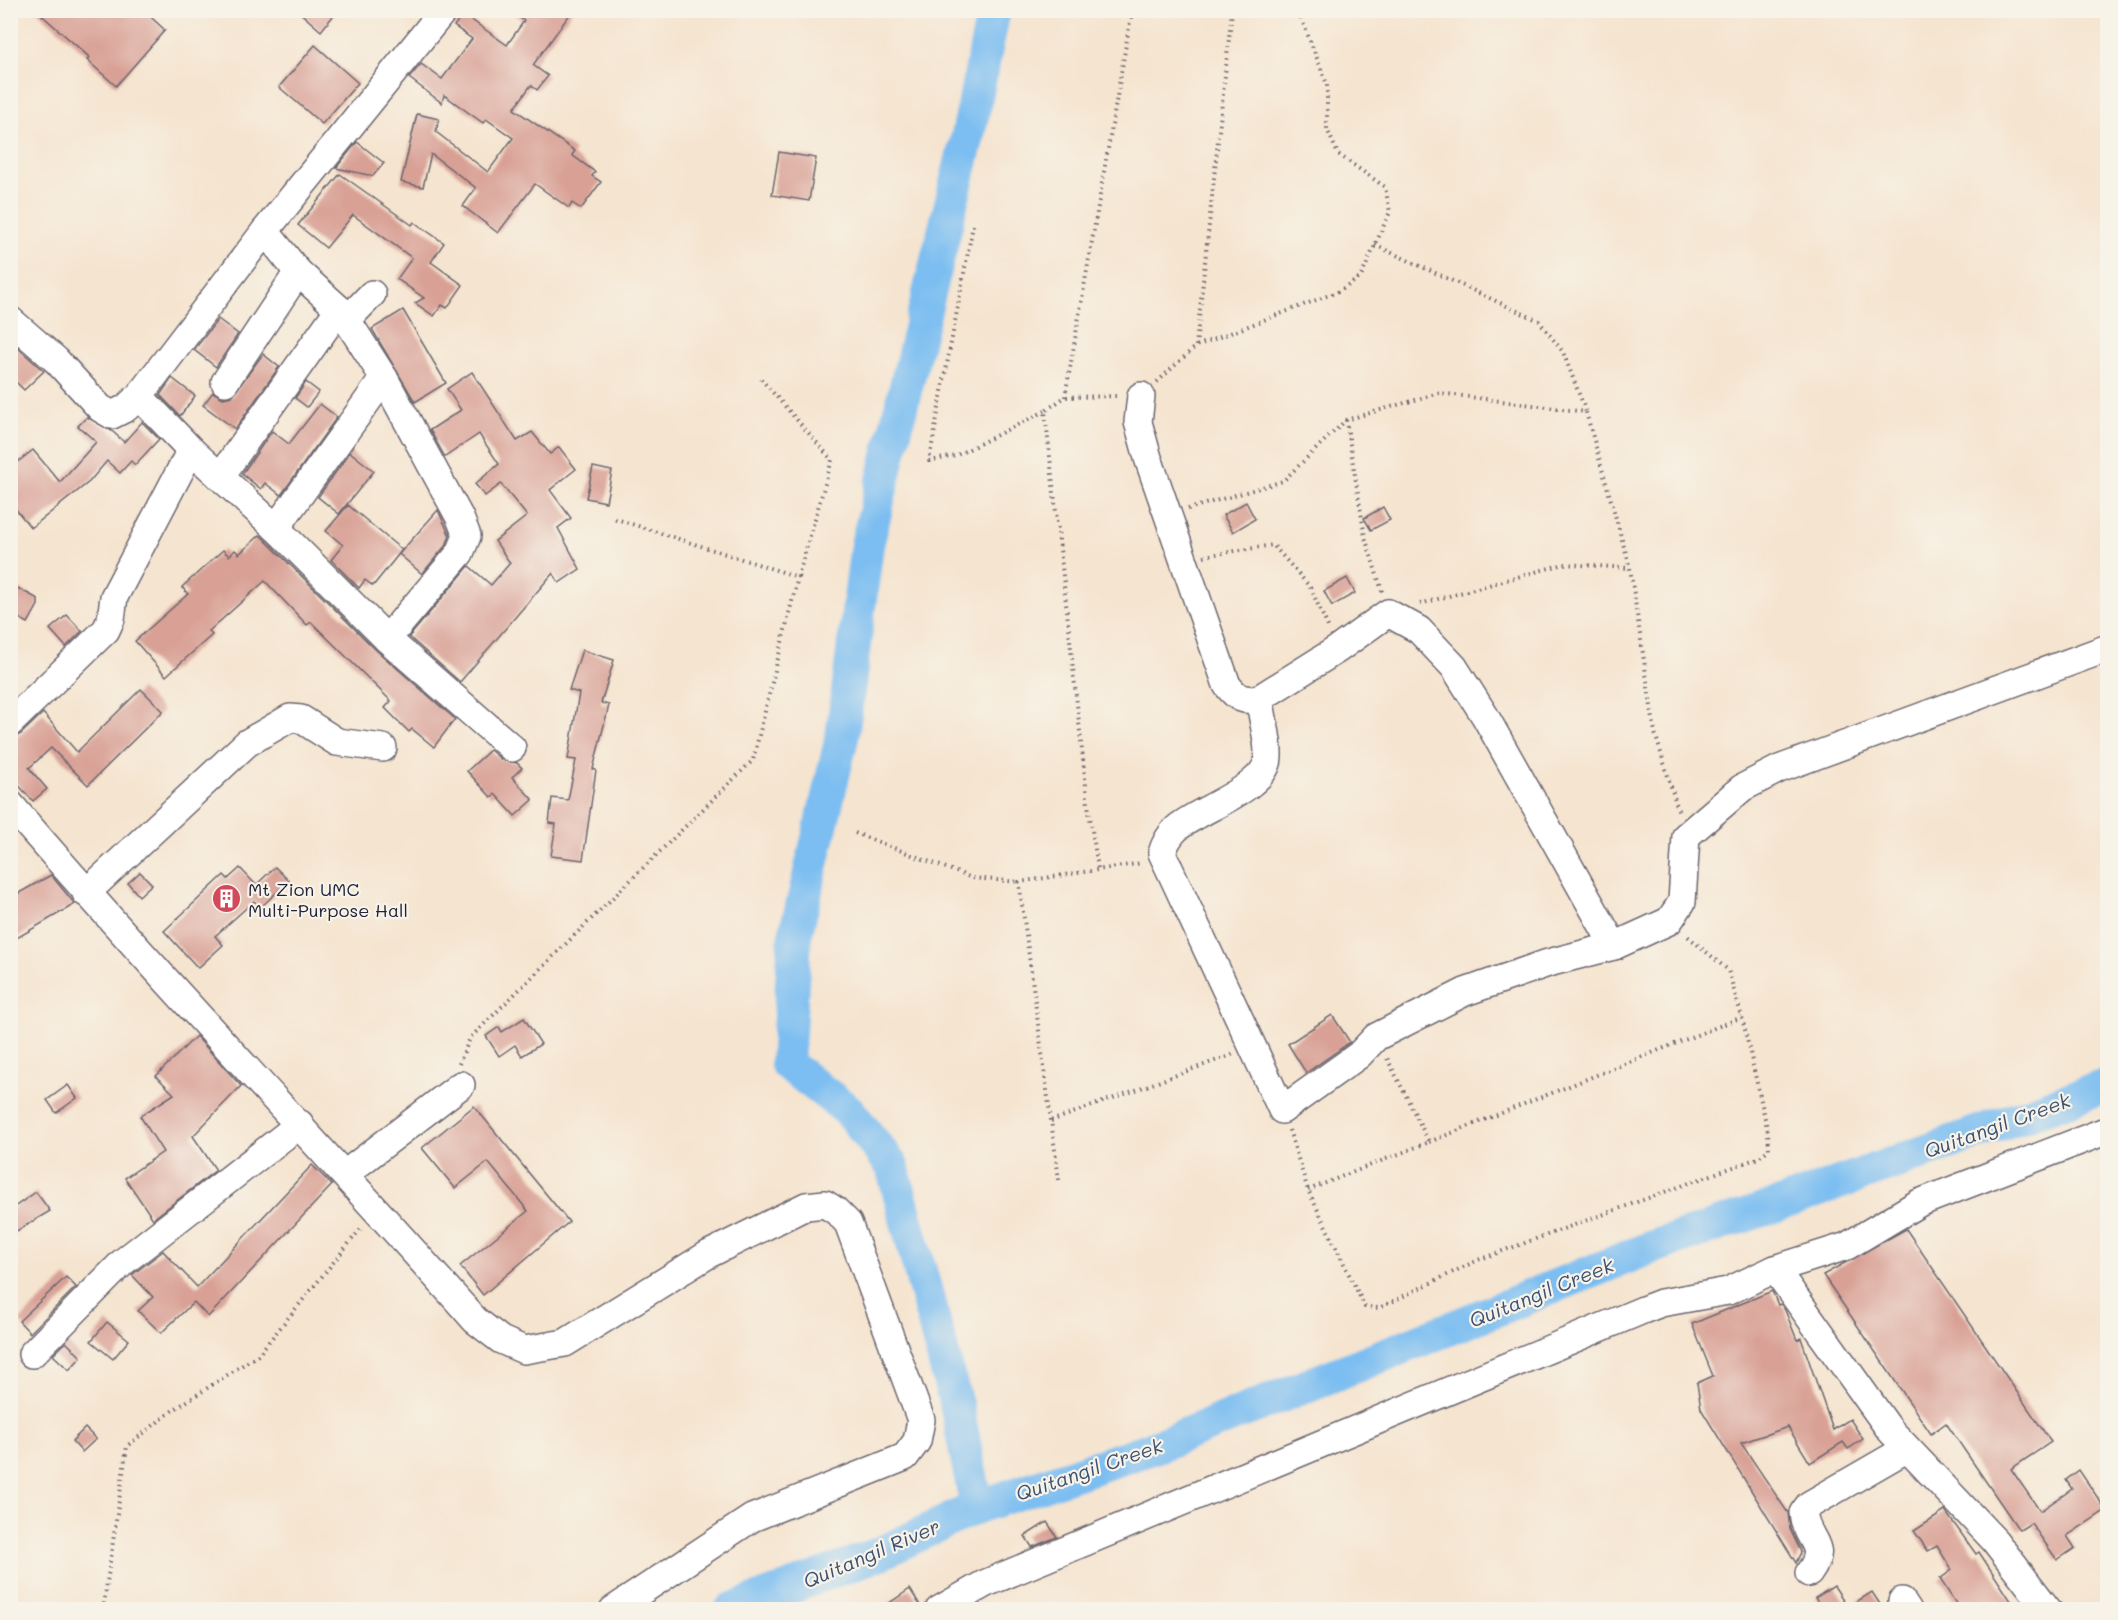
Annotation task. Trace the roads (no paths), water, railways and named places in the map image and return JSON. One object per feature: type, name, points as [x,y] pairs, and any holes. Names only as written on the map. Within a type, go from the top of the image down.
[{"type":"street","points":[[10,320],[56,360],[100,408],[112,415],[119,413],[139,396],[265,231],[444,10]]},
{"type":"street","points":[[265,231],[298,272],[343,314],[384,378],[460,518],[467,537],[460,553],[387,639]]},
{"type":"street","points":[[225,382],[298,272]]},
{"type":"street","points":[[220,477],[343,314],[372,294]]},
{"type":"street","points":[[276,528],[384,378]]},
{"type":"street","points":[[139,396],[191,450],[276,528],[387,639],[512,748]]},
{"type":"street","points":[[1141,396],[1138,422],[1227,685],[1237,698],[1249,701],[1260,698],[1338,649],[1388,613],[1419,630],[1454,667],[1485,716],[1614,946]]},
{"type":"street","points":[[10,723],[106,630],[111,619],[114,597],[191,450]]},
{"type":"street","points":[[1260,698],[1269,757],[1266,768],[1252,782],[1178,827],[1166,841],[1162,853],[1251,1048],[1282,1110],[1359,1055],[1376,1036],[1466,992],[1548,963],[1614,946],[1670,921],[1682,902],[1686,836],[1742,788],[1779,769],[2108,648]]},
{"type":"street","points":[[86,892],[247,743],[271,727],[290,718],[301,719],[337,742],[383,748]]},
{"type":"street","points":[[10,804],[86,892],[300,1124],[475,1320],[501,1340],[524,1350],[565,1343],[709,1254],[806,1206],[825,1204],[848,1223],[921,1420],[917,1441],[905,1457],[752,1518],[613,1610]]},
{"type":"street","points":[[345,1174],[461,1085]]},
{"type":"street","points":[[32,1353],[123,1262],[300,1124]]},
{"type":"street","points":[[939,1610],[984,1584],[1643,1310],[1661,1304],[1728,1291],[1775,1269],[1847,1246],[1919,1203],[2108,1130]]},
{"type":"street","points":[[1775,1269],[1906,1449],[1995,1541],[2048,1610]]},
{"type":"street","points":[[1809,1573],[1819,1560],[1819,1553],[1804,1522],[1803,1513],[1809,1505],[1906,1449]]},
{"type":"waterway","points":[[977,1507],[957,1408],[892,1166],[849,1111],[787,1064],[795,936],[842,737],[867,545],[968,135],[994,10]]},
{"type":"waterway","name":"Quitangil Creek","points":[[731,1610],[881,1553],[977,1507],[1152,1448],[1650,1248],[1789,1201],[2108,1085]]},
{"type":"place","name":"Mt Zion UMC Multi-Purpose Hall","points":[[227,899]]},
{"type":"water label","name":"Quitangil River","points":[[871,1553]]}]
